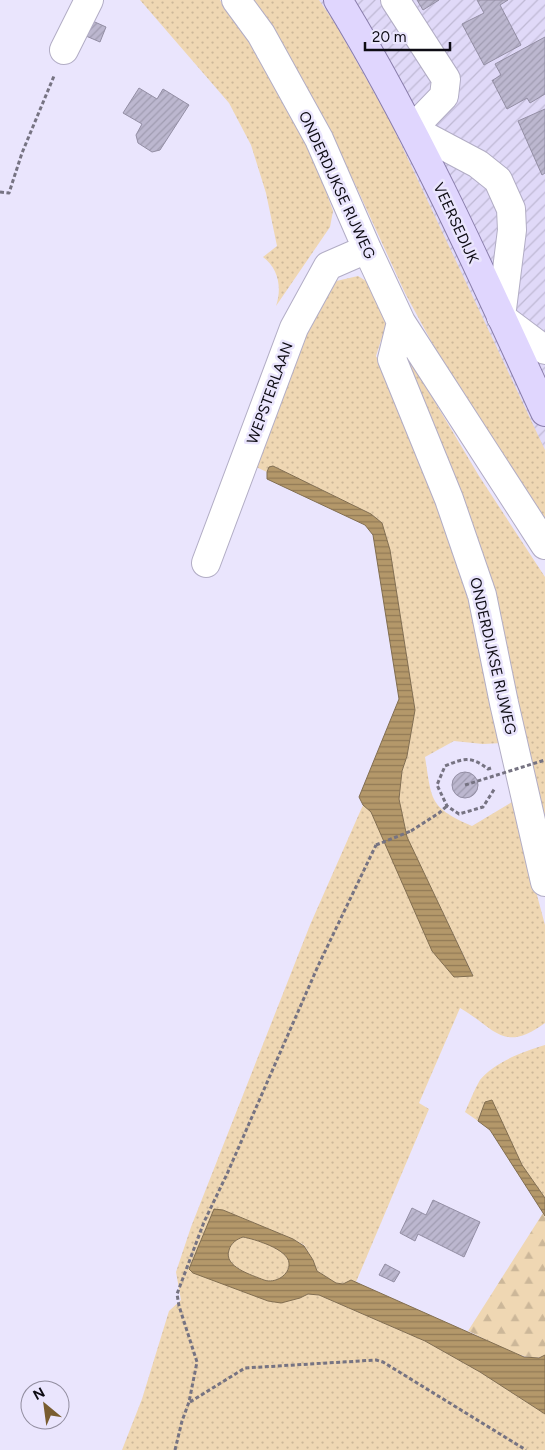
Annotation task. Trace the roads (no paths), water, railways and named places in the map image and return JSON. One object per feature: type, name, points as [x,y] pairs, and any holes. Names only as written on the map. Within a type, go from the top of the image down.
[{"type":"main road","name":"VEERSEDIJK","points":[[338,0],[369,51],[412,129],[545,412]]},
{"type":"street","points":[[64,50],[89,0]]},
{"type":"street","name":"ONDERDIJKSE RIJWEG","points":[[236,0],[261,34],[319,139],[366,249],[401,322],[545,544]]},
{"type":"street","points":[[396,0],[446,79],[444,96],[412,129],[478,164],[498,180],[511,209],[512,230],[501,317]]},
{"type":"street","name":"WEPSTERLAAN","points":[[206,563],[294,328],[328,266],[366,249]]},
{"type":"street","name":"VEERSEDIJK","points":[[501,317],[545,350]]},
{"type":"street","name":"ONDERDIJKSE RIJWEG","points":[[401,322],[392,359],[449,499],[482,595],[516,757],[545,882]]}]
